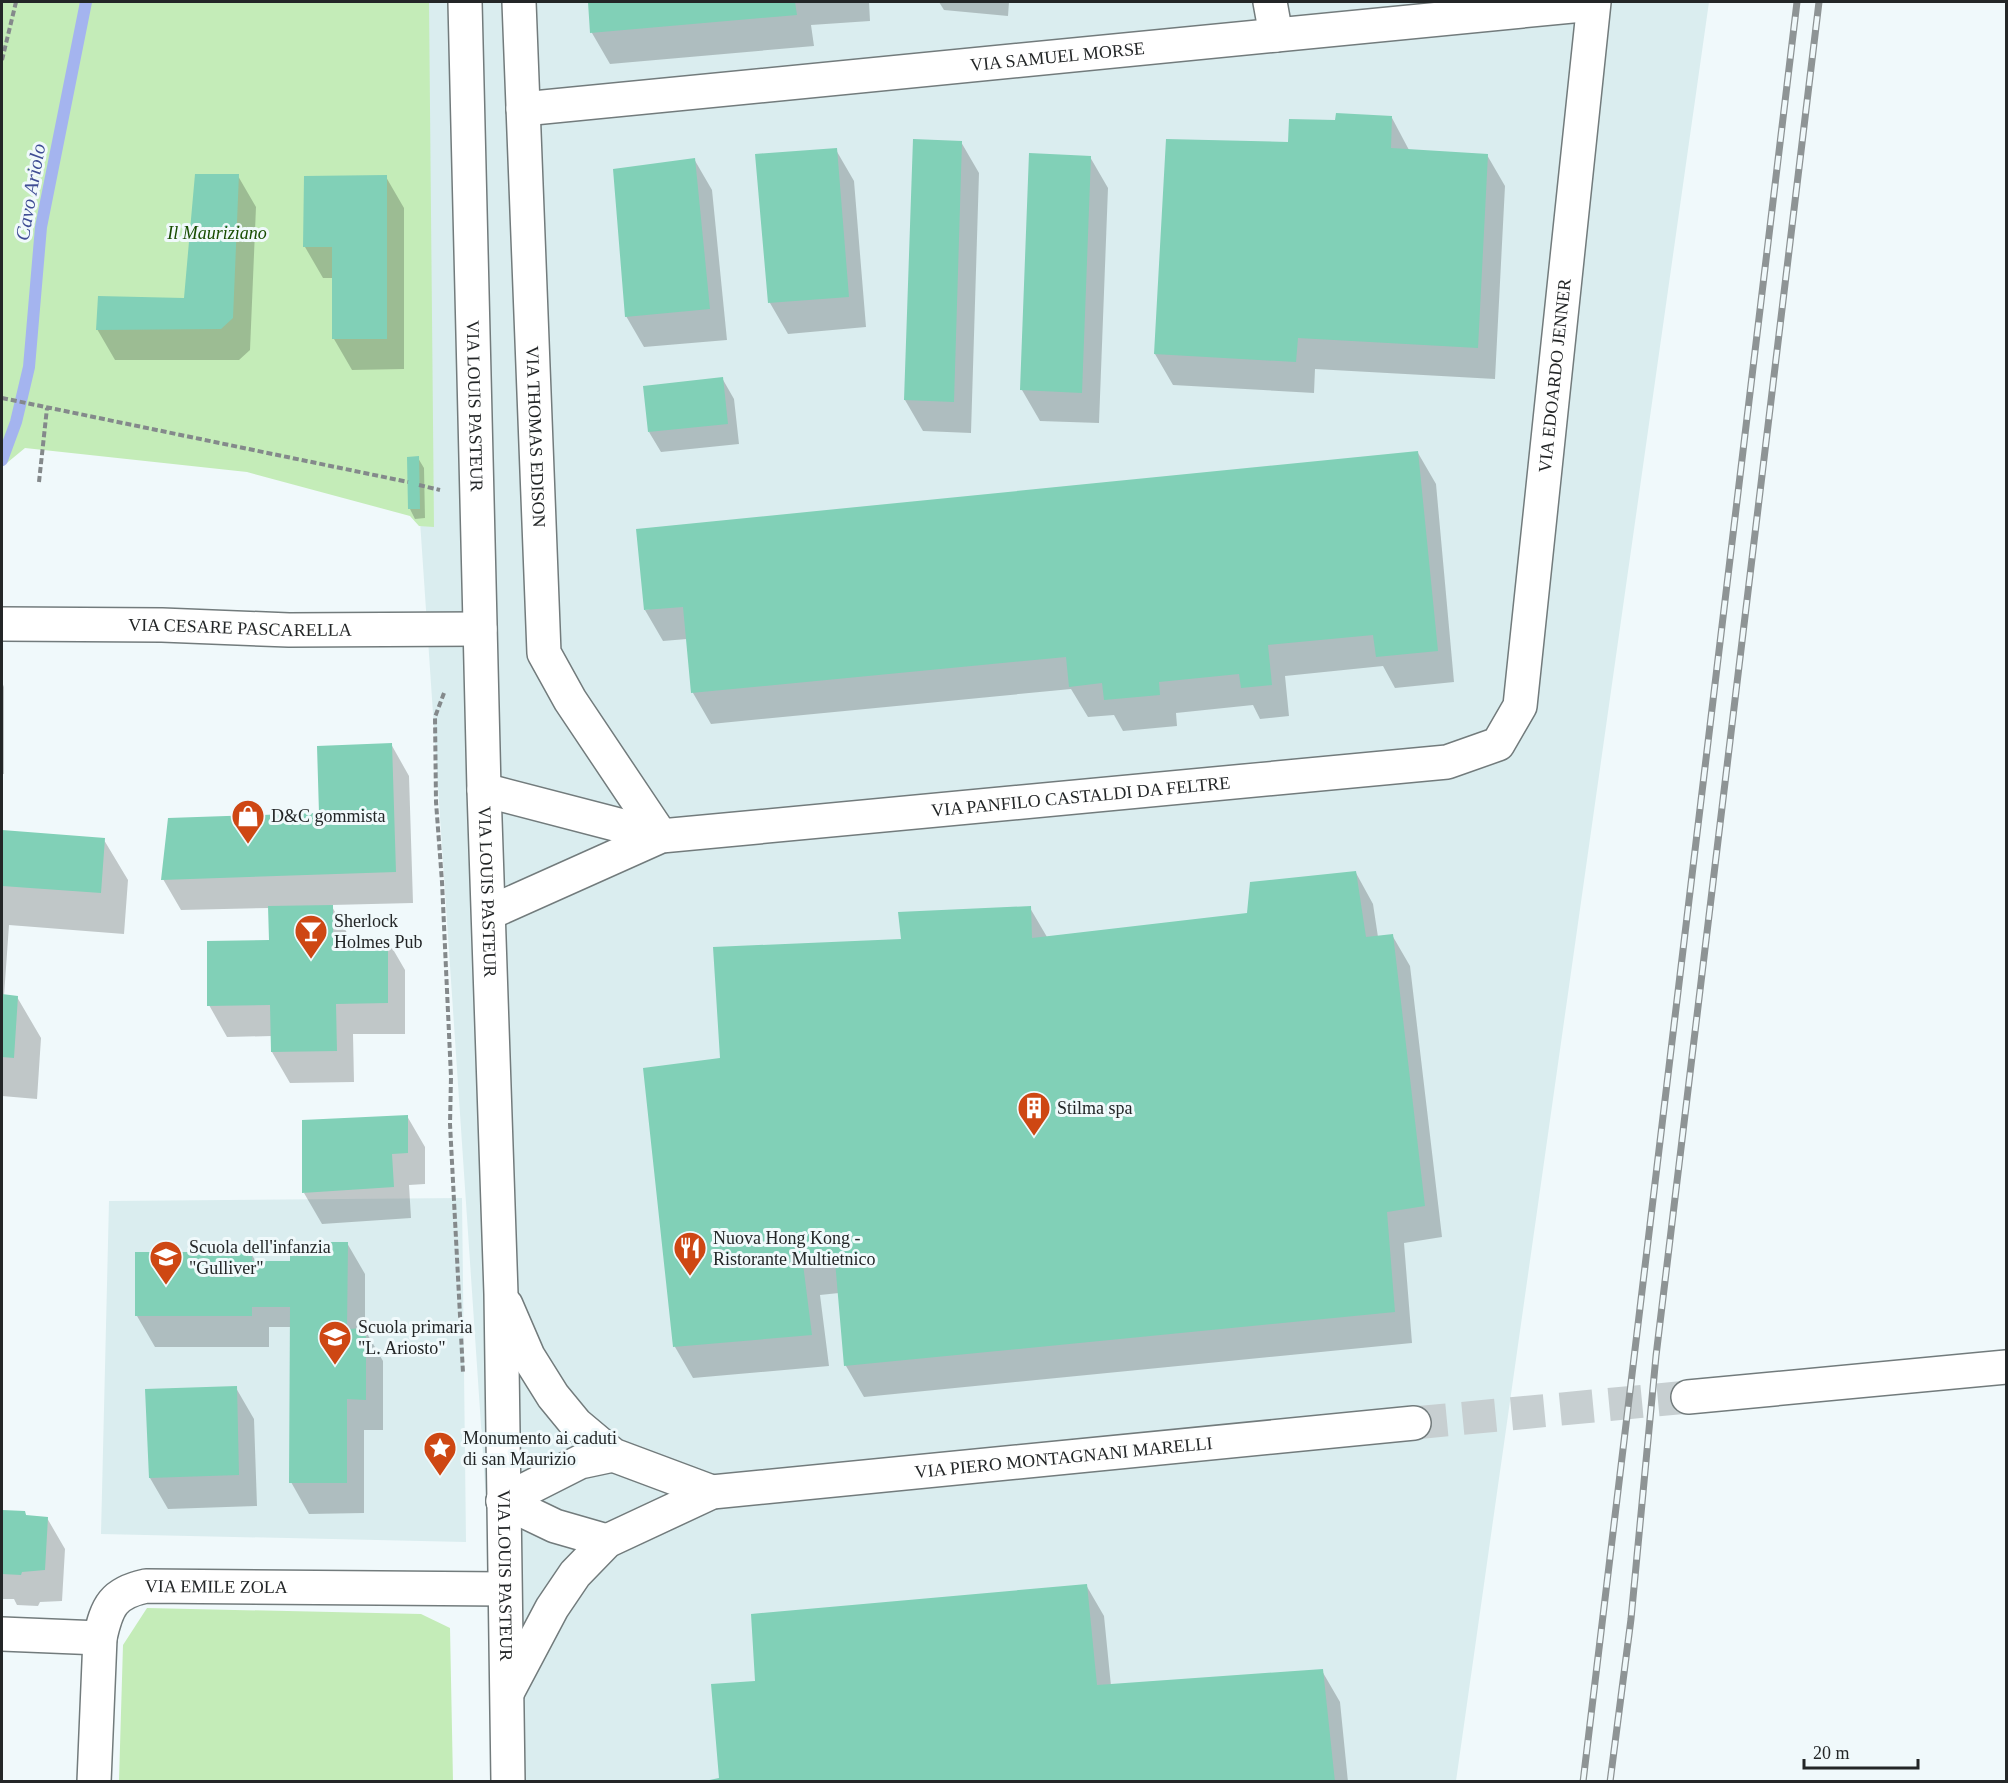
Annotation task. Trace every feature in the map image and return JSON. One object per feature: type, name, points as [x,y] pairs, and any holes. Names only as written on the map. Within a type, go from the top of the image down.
[{"type":"street","name":"VIA LOUIS PASTEUR","points":[[465,2],[484,790],[501,1294],[508,1782]]},
{"type":"street","name":"VIA THOMAS EDISON","points":[[519,2],[544,653],[570,700],[661,836]]},
{"type":"street","points":[[1270,2],[1276,35]]},
{"type":"street","name":"VIA SAMUEL MORSE","points":[[523,109],[1593,3]]},
{"type":"street","name":"VIA EDOARDO JENNER","points":[[1498,744],[1520,706],[1593,3]]},
{"type":"street","name":"VIA CESARE PASCARELLA","points":[[2,624],[162,625],[289,630],[480,629]]},
{"type":"street","name":"VIA PANFILO CASTALDI DA FELTRE","points":[[489,913],[661,836],[1447,762],[1498,744]]},
{"type":"street","name":"VIA PANFILO CASTALDI DA FELTRE","points":[[484,790],[661,836]]},
{"type":"street","name":"VIA PIERO MONTAGNANI MARELLI","points":[[501,1294],[528,1356],[553,1396],[576,1424],[613,1455],[711,1492]]},
{"type":"street","points":[[1688,1396],[2007,1367]]},
{"type":"street","name":"VIA PIERO MONTAGNANI MARELLI","points":[[507,1693],[552,1608],[575,1574],[607,1541],[711,1492],[1414,1423]]},
{"type":"street","points":[[503,1501],[580,1462],[613,1455]]},
{"type":"street","points":[[503,1501],[555,1526],[607,1541]]},
{"type":"street","name":"VIA EMILE ZOLA","points":[[94,1782],[100,1638],[105,1616],[115,1599],[127,1590],[146,1586],[504,1589]]},
{"type":"street","points":[[2,1634],[100,1638]]},
{"type":"path","points":[[2,60],[16,2]]},
{"type":"path","points":[[2,398],[408,482]]},
{"type":"path","points":[[39,482],[47,408]]},
{"type":"path","points":[[419,485],[444,490]]},
{"type":"path","points":[[447,684],[435,717],[436,802],[443,894],[450,1124],[463,1379]]},
{"type":"shaded area","points":[[385,2],[1709,2],[1456,1781],[505,1781]]},
{"type":"shaded area","points":[[462,1198],[466,1542],[101,1534],[109,1201]]},
{"type":"green space","name":"Il Mauriziano","points":[[2,2],[429,2],[434,527],[419,526],[410,516],[247,472],[25,448],[2,467]]},
{"type":"green space","points":[[147,1608],[421,1614],[450,1628],[453,1781],[119,1781],[123,1645]]},
{"type":"building","points":[[588,2],[795,2],[797,15],[590,33]]},
{"type":"building","points":[[1336,113],[1392,116],[1391,148],[1488,154],[1478,348],[1298,338],[1296,362],[1154,354],[1166,139],[1288,142],[1289,119],[1335,120]]},
{"type":"building","points":[[913,139],[962,141],[954,402],[904,400]]},
{"type":"building","points":[[837,148],[849,297],[768,303],[755,154]]},
{"type":"building","points":[[1029,153],[1091,156],[1082,393],[1020,390]]},
{"type":"building","points":[[695,158],[710,309],[625,317],[613,169]]},
{"type":"building","points":[[195,174],[239,174],[233,318],[221,329],[96,330],[98,296],[184,298]]},
{"type":"building","points":[[387,175],[387,339],[332,339],[332,247],[303,247],[304,176]]},
{"type":"building","points":[[723,377],[728,424],[648,432],[643,386]]},
{"type":"building","points":[[1418,451],[1438,651],[1376,657],[1373,635],[1268,645],[1272,685],[1241,688],[1239,674],[1159,682],[1160,695],[1104,700],[1102,683],[1069,687],[1066,657],[691,693],[683,607],[644,610],[636,529]]},
{"type":"building","points":[[419,456],[420,509],[408,509],[407,457]]},
{"type":"building","points":[[392,743],[396,872],[161,880],[168,818],[319,813],[317,746]]},
{"type":"building","points":[[2,830],[105,838],[101,893],[2,886]]},
{"type":"building","name":"Stilma spa","points":[[1356,871],[1366,937],[1393,934],[1425,1206],[1387,1212],[1395,1312],[844,1366],[835,1261],[803,1264],[812,1335],[673,1347],[643,1068],[720,1058],[713,947],[901,939],[898,912],[1031,906],[1032,938],[1247,913],[1250,882]]},
{"type":"building","points":[[333,905],[333,938],[388,937],[388,1003],[336,1004],[337,1051],[271,1052],[270,1005],[207,1006],[207,941],[269,940],[268,906]]},
{"type":"building","points":[[2,994],[18,996],[14,1058],[2,1057]]},
{"type":"building","points":[[408,1115],[408,1153],[392,1154],[394,1187],[302,1193],[302,1120]]},
{"type":"building","points":[[290,1242],[348,1242],[347,1329],[366,1328],[366,1400],[347,1399],[347,1483],[289,1483],[290,1307],[252,1307],[252,1316],[135,1316],[135,1252],[252,1252],[252,1261],[290,1261]]},
{"type":"building","points":[[237,1386],[239,1475],[149,1478],[145,1389]]},
{"type":"building","points":[[2,1510],[25,1511],[26,1515],[48,1517],[45,1570],[22,1572],[21,1575],[2,1574]]},
{"type":"building","points":[[1087,1584],[1097,1685],[1323,1669],[1335,1782],[700,1782],[719,1778],[711,1684],[755,1681],[751,1614]]},
{"type":"waterway","name":"Cavo Ariolo","points":[[2,460],[16,422],[29,367],[41,227],[86,2]]},
{"type":"tunnel","points":[[1414,1423],[1688,1397]]},
{"type":"railway","points":[[1583,1782],[1797,2]]},
{"type":"railway","points":[[1610,1782],[1631,1619],[1656,1356],[1819,2]]},
{"type":"place","name":"D&C gommista","points":[[248,845]]},
{"type":"place","name":"Sherlock Holmes Pub","points":[[311,960]]},
{"type":"place","name":"Stilma spa","points":[[1034,1137]]},
{"type":"place","name":"Nuova Hong Kong - Ristorante Multietnico","points":[[690,1277]]},
{"type":"place","name":"Scuola dell'infanzia \"Gulliver\"","points":[[166,1286]]},
{"type":"place","name":"Scuola primaria \"L. Ariosto\"","points":[[335,1366]]},
{"type":"place","name":"Monumento ai caduti di san Maurizio","points":[[440,1477]]}]
